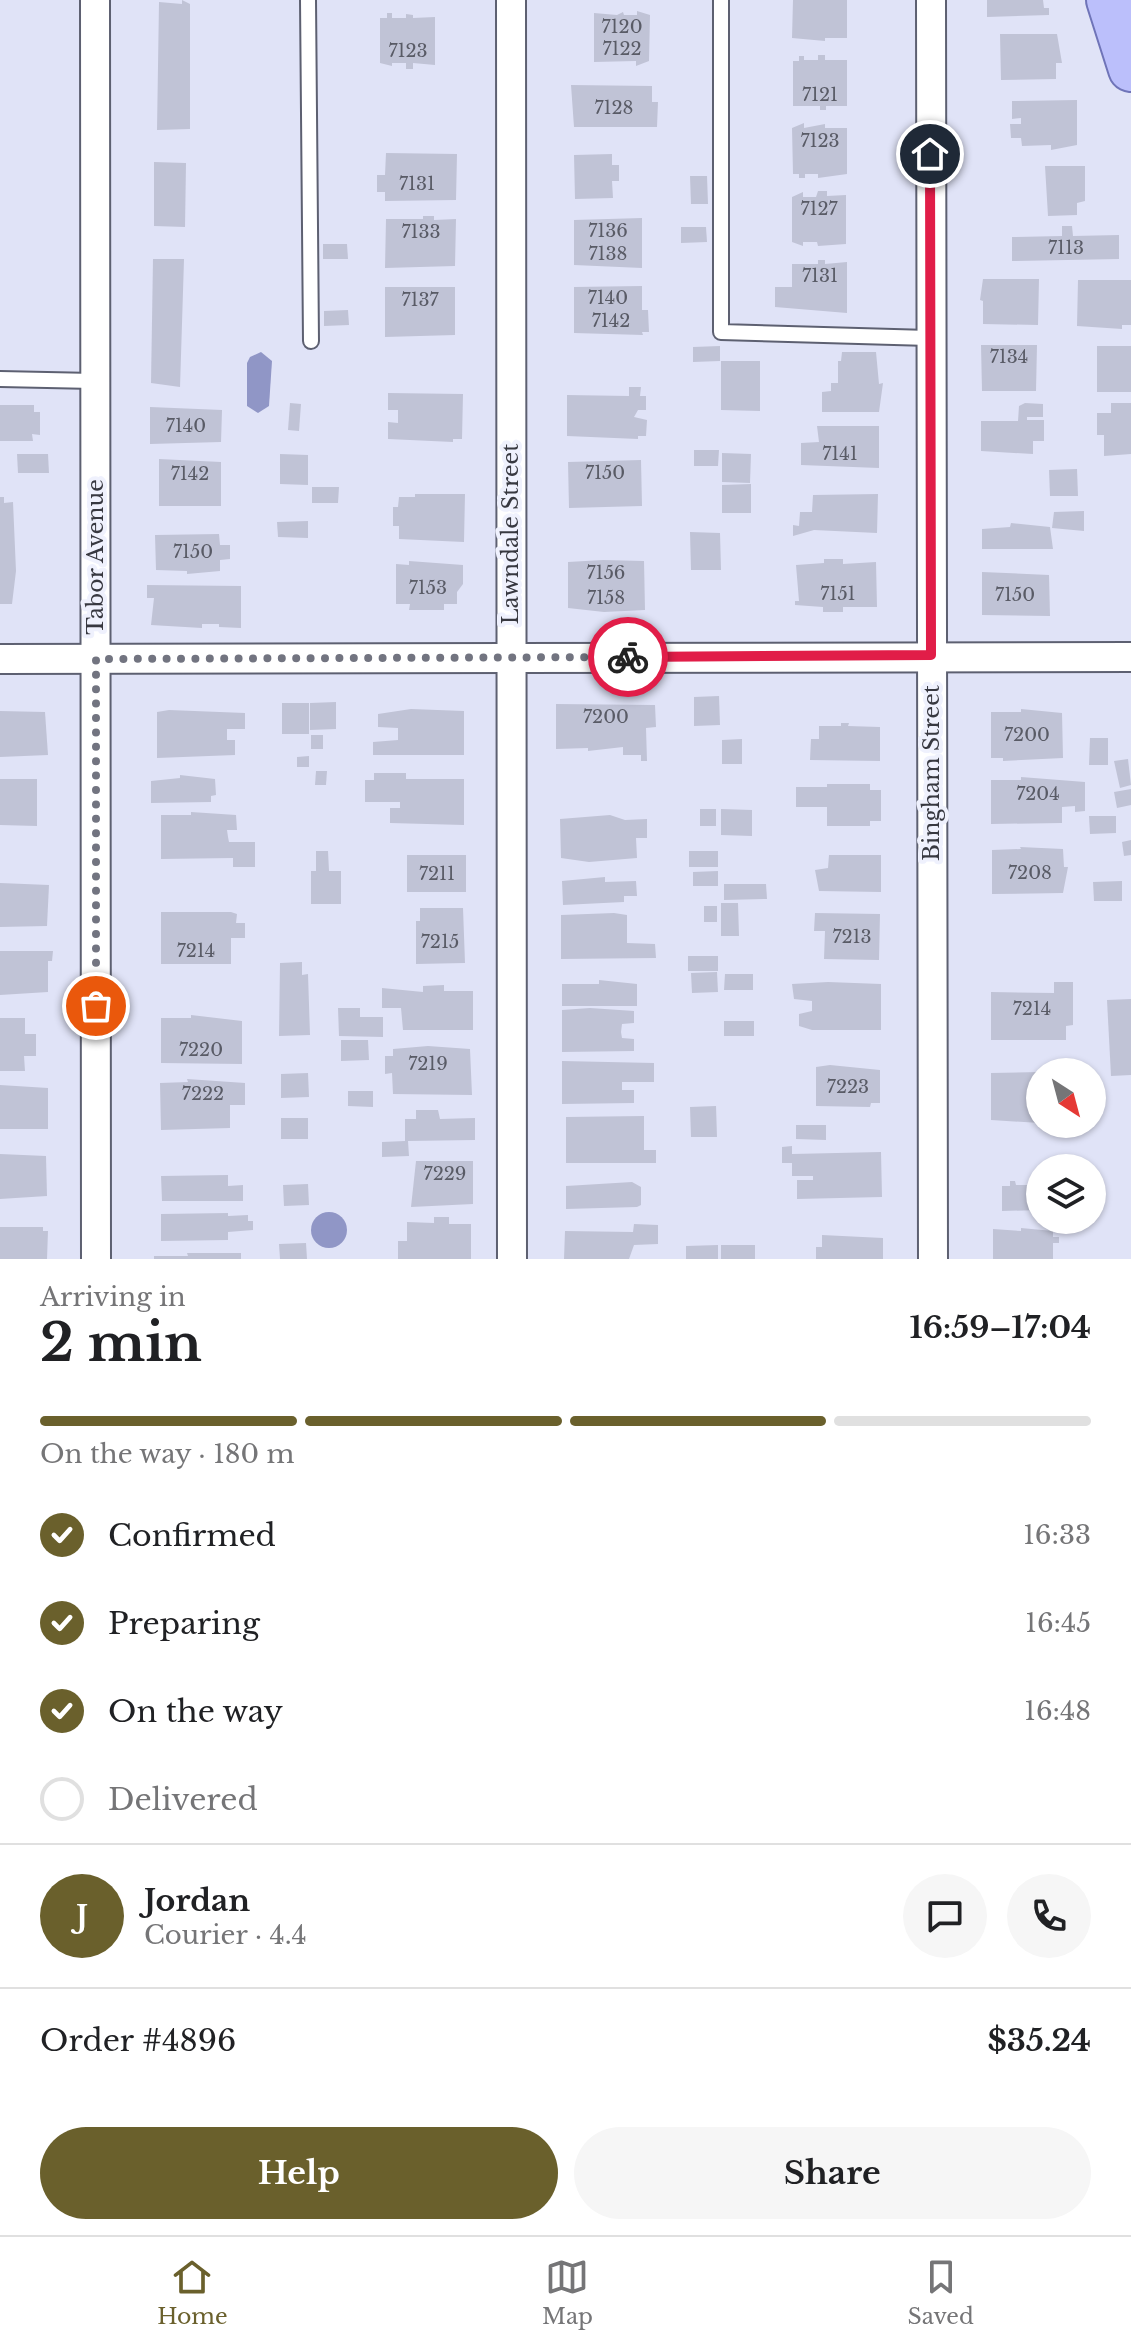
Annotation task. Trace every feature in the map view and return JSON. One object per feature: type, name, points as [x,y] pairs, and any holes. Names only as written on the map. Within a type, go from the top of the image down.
[{"type":"street","name":"Tabor Avenue","points":[[95,0],[96,1259]]},
{"type":"street","name":"Lawndale Street","points":[[511,0],[509,658],[512,1259]]},
{"type":"street","name":"Bingham Street","points":[[931,0],[929,338],[933,1259]]},
{"type":"street","points":[[0,659],[1131,657]]},
{"type":"lane","points":[[308,0],[311,341]]},
{"type":"lane","points":[[721,0],[721,332],[929,338]]},
{"type":"lane","points":[[0,379],[94,381]]},
{"type":"water","points":[[261,352],[272,361],[269,406],[258,413],[247,406],[247,363],[250,357]]},
{"type":"water","points":[[329,1212],[341,1218],[347,1230],[341,1242],[329,1248],[317,1242],[311,1230],[317,1218]]},
{"type":"building","points":[[182,0],[190,4],[190,129],[157,130],[159,2],[182,4]]},
{"type":"building","points":[[793,0],[847,0],[847,38],[825,38],[825,41],[792,38]]},
{"type":"building","points":[[987,0],[1043,0],[1044,8],[1049,8],[1049,15],[987,17]]},
{"type":"building","points":[[637,11],[650,15],[649,61],[636,66],[636,61],[594,62],[594,13],[637,15]]},
{"type":"building","points":[[387,13],[392,13],[392,18],[406,18],[406,14],[413,15],[413,18],[435,17],[435,65],[413,63],[413,69],[406,69],[406,63],[392,63],[392,66],[380,63],[380,18],[387,18]]},
{"type":"building","points":[[1000,34],[1057,34],[1062,63],[1056,63],[1056,79],[1001,80]]},
{"type":"building","points":[[818,55],[825,55],[825,60],[847,60],[847,106],[826,106],[826,110],[820,110],[820,106],[793,106],[793,61],[799,61],[799,56],[804,56],[804,60],[818,60]]},
{"type":"building","points":[[571,85],[652,86],[652,102],[658,102],[657,127],[574,127]]},
{"type":"building","points":[[1077,100],[1077,145],[1051,150],[1051,145],[1022,146],[1021,138],[1011,138],[1010,124],[1021,124],[1021,118],[1012,119],[1012,101]]},
{"type":"building","points":[[804,123],[804,128],[825,124],[825,128],[847,128],[847,174],[818,178],[818,174],[805,174],[805,178],[799,178],[799,174],[793,174],[792,128]]},
{"type":"building","points":[[386,153],[457,154],[456,200],[385,201],[385,192],[377,192],[377,175],[385,175]]},
{"type":"building","points":[[612,154],[612,165],[619,165],[619,181],[612,181],[613,198],[575,199],[574,155]]},
{"type":"building","points":[[154,162],[186,163],[185,227],[154,226]]},
{"type":"building","points":[[1045,166],[1085,166],[1085,201],[1077,203],[1077,215],[1048,216]]},
{"type":"building","points":[[690,176],[707,176],[708,204],[691,204]]},
{"type":"building","points":[[818,191],[827,191],[827,196],[846,195],[846,244],[818,246],[817,242],[803,242],[803,246],[792,242],[792,197],[803,192],[803,197],[816,197]]},
{"type":"building","points":[[423,216],[434,216],[434,220],[456,219],[455,266],[385,268],[386,219],[423,219]]},
{"type":"building","points":[[642,218],[642,268],[574,265],[574,220]]},
{"type":"building","points":[[1062,226],[1072,226],[1073,236],[1119,235],[1119,259],[1012,261],[1012,237],[1062,236]]},
{"type":"building","points":[[681,227],[706,227],[707,242],[681,243]]},
{"type":"building","points":[[323,244],[347,244],[348,259],[323,259]]},
{"type":"building","points":[[153,259],[184,259],[180,387],[151,383]]},
{"type":"building","points":[[818,260],[825,260],[825,264],[847,262],[847,313],[775,307],[775,287],[792,287],[792,264],[818,264]]},
{"type":"building","points":[[983,279],[1039,279],[1038,325],[983,324],[983,301],[980,300]]},
{"type":"building","points":[[1078,280],[1131,280],[1131,325],[1122,325],[1122,329],[1077,326]]},
{"type":"building","points":[[642,286],[642,310],[648,310],[649,332],[642,332],[643,335],[574,333],[574,287]]},
{"type":"building","points":[[385,287],[455,287],[455,335],[385,337]]},
{"type":"building","points":[[348,310],[349,325],[324,326],[324,311]]},
{"type":"building","points":[[981,345],[1037,345],[1036,391],[982,391]]},
{"type":"building","points":[[720,346],[720,361],[693,362],[693,347]]},
{"type":"building","points":[[1097,346],[1131,346],[1131,392],[1097,392]]},
{"type":"building","points":[[842,352],[876,352],[879,384],[883,383],[879,412],[822,412],[822,392],[831,391],[831,383],[838,383],[838,361],[841,361]]},
{"type":"building","points":[[721,361],[760,361],[760,411],[721,410]]},
{"type":"building","points":[[629,387],[641,387],[640,396],[646,396],[646,410],[638,410],[634,417],[647,420],[646,436],[638,436],[638,439],[567,436],[567,395],[629,396]]},
{"type":"building","points":[[388,393],[463,394],[462,439],[453,439],[453,442],[388,439],[388,422],[398,423],[398,410],[388,410]]},
{"type":"building","points":[[290,403],[301,404],[299,431],[288,430]]},
{"type":"building","points":[[1025,403],[1043,404],[1043,417],[1027,417],[1027,420],[1044,420],[1044,441],[1033,441],[1033,454],[981,451],[981,421],[1018,421],[1019,406]]},
{"type":"building","points":[[1111,403],[1131,403],[1131,454],[1104,456],[1104,435],[1097,435],[1097,413],[1111,413]]},
{"type":"building","points":[[0,405],[34,405],[34,412],[40,412],[40,435],[32,434],[33,441],[0,441]]},
{"type":"building","points":[[150,407],[222,410],[221,442],[150,444]]},
{"type":"building","points":[[817,426],[879,426],[879,468],[801,465],[801,443],[819,442]]},
{"type":"building","points":[[694,450],[719,450],[718,466],[694,466]]},
{"type":"building","points":[[722,453],[751,454],[750,483],[722,482]]},
{"type":"building","points":[[17,454],[48,454],[49,473],[18,473]]},
{"type":"building","points":[[280,454],[308,455],[308,485],[280,484]]},
{"type":"building","points":[[159,459],[221,462],[221,506],[159,506]]},
{"type":"building","points":[[641,460],[642,506],[569,508],[568,462]]},
{"type":"building","points":[[1077,469],[1078,496],[1050,496],[1049,470]]},
{"type":"building","points":[[751,484],[751,513],[722,513],[722,485]]},
{"type":"building","points":[[312,487],[339,487],[338,503],[312,503]]},
{"type":"building","points":[[415,494],[465,494],[464,542],[399,539],[399,526],[393,526],[393,507],[398,507],[399,497],[415,497]]},
{"type":"building","points":[[878,494],[877,533],[814,530],[793,536],[793,525],[799,526],[800,512],[812,512],[813,495]]},
{"type":"building","points":[[0,497],[4,497],[4,503],[13,502],[16,571],[12,604],[0,604]]},
{"type":"building","points":[[1084,511],[1084,531],[1052,528],[1054,512]]},
{"type":"building","points":[[308,521],[308,538],[278,537],[277,522]]},
{"type":"building","points":[[1011,523],[1050,527],[1053,549],[982,549],[982,529],[1010,527]]},
{"type":"building","points":[[690,532],[720,533],[721,570],[691,570]]},
{"type":"building","points":[[219,534],[220,545],[230,545],[230,559],[220,560],[220,571],[187,574],[187,571],[156,570],[155,535]]},
{"type":"building","points":[[824,559],[843,559],[843,564],[876,562],[877,607],[843,607],[843,612],[823,612],[823,607],[795,605],[795,601],[799,601],[796,565],[824,563]]},
{"type":"building","points":[[409,561],[463,565],[463,584],[457,592],[457,604],[444,604],[444,610],[409,610],[410,604],[396,604],[396,564],[409,565]]},
{"type":"building","points":[[644,561],[645,610],[604,612],[568,608],[568,562]]},
{"type":"building","points":[[982,572],[1049,575],[1050,616],[982,615]]},
{"type":"building","points":[[147,585],[241,586],[241,628],[219,627],[219,624],[202,624],[202,628],[151,625],[154,598],[147,598]]},
{"type":"building","points":[[719,696],[720,725],[694,726],[694,697]]},
{"type":"building","points":[[336,702],[336,729],[310,730],[310,703]]},
{"type":"building","points":[[282,703],[309,703],[309,734],[282,734]]},
{"type":"building","points":[[556,704],[655,705],[656,727],[646,728],[647,761],[641,761],[641,755],[623,755],[623,747],[588,751],[588,748],[556,749]]},
{"type":"building","points":[[411,709],[464,711],[464,755],[373,755],[373,742],[398,740],[398,728],[378,727],[378,714]]},
{"type":"building","points":[[1021,709],[1062,713],[1063,758],[1003,761],[1003,758],[991,758],[991,712],[1021,712]]},
{"type":"building","points":[[0,711],[45,712],[48,755],[0,757]]},
{"type":"building","points":[[157,712],[245,713],[245,729],[227,729],[227,740],[235,740],[235,755],[157,758]]},
{"type":"building","points":[[841,723],[880,727],[880,761],[810,760],[811,739],[819,739],[819,726],[841,726]]},
{"type":"building","points":[[311,735],[323,735],[323,749],[311,749]]},
{"type":"building","points":[[1090,738],[1108,738],[1108,765],[1089,765]]},
{"type":"building","points":[[742,739],[742,764],[722,764],[722,740]]},
{"type":"building","points":[[309,756],[309,767],[297,767],[297,757]]},
{"type":"building","points":[[1128,759],[1131,785],[1120,788],[1114,761]]},
{"type":"building","points":[[316,771],[327,771],[326,785],[315,785]]},
{"type":"building","points":[[374,773],[406,773],[406,779],[464,779],[464,825],[390,823],[390,808],[400,808],[400,802],[365,802],[365,780],[374,780]]},
{"type":"building","points":[[180,775],[215,779],[216,795],[211,796],[211,802],[151,803],[151,781],[180,778]]},
{"type":"building","points":[[1021,777],[1085,782],[1085,811],[1075,812],[1075,806],[1062,807],[1062,823],[991,824],[991,780],[1021,780]]},
{"type":"building","points":[[0,779],[37,779],[37,826],[0,825]]},
{"type":"building","points":[[827,784],[870,784],[870,790],[881,790],[881,821],[870,821],[870,826],[827,826],[827,807],[796,807],[796,787],[827,787]]},
{"type":"building","points":[[1131,789],[1131,805],[1117,808],[1114,792]]},
{"type":"building","points":[[700,809],[716,809],[716,826],[700,826]]},
{"type":"building","points":[[721,809],[752,810],[752,836],[721,835]]},
{"type":"building","points":[[191,812],[236,815],[237,830],[227,830],[229,842],[255,842],[255,867],[233,867],[233,858],[161,859],[161,815],[191,815]]},
{"type":"building","points":[[610,815],[625,820],[647,819],[647,838],[636,838],[637,858],[589,862],[561,858],[560,819]]},
{"type":"building","points":[[1089,816],[1116,816],[1116,833],[1090,834]]},
{"type":"building","points":[[1131,840],[1131,855],[1124,856],[1122,842]]},
{"type":"building","points":[[1020,847],[1063,849],[1064,867],[1068,867],[1063,893],[992,894],[992,850]]},
{"type":"building","points":[[316,851],[328,851],[329,871],[341,871],[341,904],[311,904],[311,871],[316,871]]},
{"type":"building","points":[[689,851],[718,851],[718,867],[689,867]]},
{"type":"building","points":[[407,855],[466,855],[466,892],[407,892]]},
{"type":"building","points":[[829,855],[881,855],[881,892],[819,891],[815,870],[828,868]]},
{"type":"building","points":[[718,871],[718,886],[693,886],[693,872]]},
{"type":"building","points":[[605,877],[605,882],[636,881],[637,896],[624,896],[624,902],[563,905],[562,881]]},
{"type":"building","points":[[1122,881],[1122,901],[1094,901],[1093,882]]},
{"type":"building","points":[[0,883],[49,885],[47,926],[0,927]]},
{"type":"building","points":[[724,884],[766,884],[767,899],[724,900]]},
{"type":"building","points":[[721,903],[738,903],[739,936],[721,936]]},
{"type":"building","points":[[704,906],[717,906],[717,922],[704,922]]},
{"type":"building","points":[[420,908],[463,908],[465,963],[416,964],[416,921],[420,921]]},
{"type":"building","points":[[161,912],[231,912],[237,914],[236,923],[245,923],[245,938],[231,938],[231,964],[161,964]]},
{"type":"building","points":[[815,913],[880,914],[879,960],[824,959],[825,931],[814,931]]},
{"type":"building","points":[[561,915],[627,915],[627,943],[655,944],[656,958],[561,959]]},
{"type":"building","points":[[0,951],[53,951],[52,961],[48,961],[48,992],[0,995]]},
{"type":"building","points":[[688,956],[718,956],[718,971],[688,971]]},
{"type":"building","points":[[302,962],[302,975],[308,974],[310,1035],[279,1036],[280,963]]},
{"type":"building","points":[[717,972],[718,992],[692,993],[691,973]]},
{"type":"building","points":[[725,974],[753,974],[753,990],[724,990]]},
{"type":"building","points":[[599,980],[637,984],[637,1006],[562,1006],[562,984],[599,984]]},
{"type":"building","points":[[1054,982],[1073,982],[1073,1025],[1066,1026],[1066,1040],[991,1040],[991,992],[1054,993]]},
{"type":"building","points":[[792,984],[881,984],[881,1030],[812,1030],[799,1026],[799,1014],[812,1011],[812,1001],[794,999]]},
{"type":"building","points":[[444,985],[444,991],[473,991],[473,1030],[403,1030],[401,1008],[382,1008],[382,988],[423,992],[423,986]]},
{"type":"building","points":[[1131,999],[1131,1075],[1111,1076],[1107,1000]]},
{"type":"building","points":[[338,1008],[360,1008],[360,1017],[383,1017],[383,1037],[339,1036]]},
{"type":"building","points":[[562,1010],[634,1011],[634,1023],[622,1024],[621,1032],[622,1038],[634,1039],[634,1051],[562,1052]]},
{"type":"building","points":[[191,1015],[242,1021],[242,1064],[161,1063],[161,1018],[191,1018]]},
{"type":"building","points":[[0,1018],[25,1018],[25,1034],[36,1034],[36,1056],[24,1056],[25,1071],[0,1071]]},
{"type":"building","points":[[724,1021],[754,1021],[754,1036],[724,1036]]},
{"type":"building","points":[[341,1040],[368,1040],[369,1060],[341,1061]]},
{"type":"building","points":[[428,1046],[470,1049],[472,1095],[393,1094],[392,1073],[385,1074],[385,1056],[393,1056],[393,1049]]},
{"type":"building","points":[[562,1061],[654,1063],[654,1082],[622,1082],[622,1090],[634,1090],[634,1103],[562,1104]]},
{"type":"building","points":[[830,1065],[880,1070],[880,1103],[871,1103],[870,1107],[816,1106],[816,1067]]},
{"type":"building","points":[[1026,1072],[1026,1122],[991,1120],[991,1073]]},
{"type":"building","points":[[308,1073],[309,1097],[281,1098],[281,1074]]},
{"type":"building","points":[[187,1079],[245,1083],[245,1105],[230,1105],[230,1128],[161,1130],[160,1083],[188,1082]]},
{"type":"building","points":[[0,1085],[48,1088],[48,1129],[0,1129]]},
{"type":"building","points":[[348,1091],[373,1091],[373,1107],[348,1106]]},
{"type":"building","points":[[716,1106],[717,1137],[691,1137],[690,1107]]},
{"type":"building","points":[[416,1110],[438,1110],[440,1119],[475,1118],[475,1140],[408,1141],[409,1156],[382,1157],[382,1142],[405,1141],[405,1119],[416,1119]]},
{"type":"building","points":[[644,1116],[644,1150],[656,1150],[656,1163],[566,1163],[566,1117]]},
{"type":"building","points":[[281,1118],[308,1118],[308,1139],[281,1139]]},
{"type":"building","points":[[796,1125],[826,1125],[826,1140],[796,1139]]},
{"type":"building","points":[[792,1146],[792,1154],[881,1152],[882,1197],[797,1199],[797,1180],[813,1180],[813,1176],[792,1176],[792,1163],[782,1163],[782,1147]]},
{"type":"building","points":[[0,1154],[46,1156],[47,1196],[0,1199]]},
{"type":"building","points":[[416,1161],[473,1161],[473,1204],[411,1207]]},
{"type":"building","points":[[228,1175],[228,1186],[243,1185],[243,1201],[162,1201],[161,1176]]},
{"type":"building","points":[[1010,1181],[1015,1181],[1016,1185],[1026,1185],[1026,1210],[1002,1211],[1002,1186],[1010,1186]]},
{"type":"building","points":[[632,1182],[641,1187],[641,1205],[637,1207],[566,1209],[566,1186]]},
{"type":"building","points":[[308,1184],[309,1205],[284,1206],[283,1185]]},
{"type":"building","points":[[228,1213],[228,1216],[248,1215],[248,1221],[253,1221],[253,1230],[228,1232],[228,1240],[161,1241],[161,1214]]},
{"type":"building","points":[[434,1217],[449,1217],[449,1224],[471,1224],[471,1259],[398,1259],[398,1241],[407,1241],[407,1222],[434,1223]]},
{"type":"building","points":[[634,1224],[658,1225],[658,1244],[634,1245],[629,1259],[564,1259],[565,1231],[633,1232]]},
{"type":"building","points":[[0,1227],[43,1227],[43,1231],[48,1231],[47,1259],[0,1259]]},
{"type":"building","points":[[1021,1228],[1026,1228],[1026,1234],[1053,1234],[1053,1237],[1059,1237],[1059,1243],[1053,1243],[1053,1259],[993,1259],[993,1229],[1021,1231]]},
{"type":"building","points":[[822,1235],[883,1238],[883,1259],[816,1259],[816,1247],[822,1247]]},
{"type":"building","points":[[306,1243],[307,1259],[280,1259],[279,1244]]},
{"type":"building","points":[[718,1245],[718,1259],[686,1259],[686,1246]]},
{"type":"building","points":[[721,1245],[755,1245],[755,1259],[721,1259]]},
{"type":"building","points":[[187,1253],[241,1253],[241,1259],[154,1259],[154,1256],[188,1256]]},
{"type":"way so far","points":[[96,1006],[96,659],[628,657]]},
{"type":"route","points":[[628,657],[931,655],[930,154]]}]
